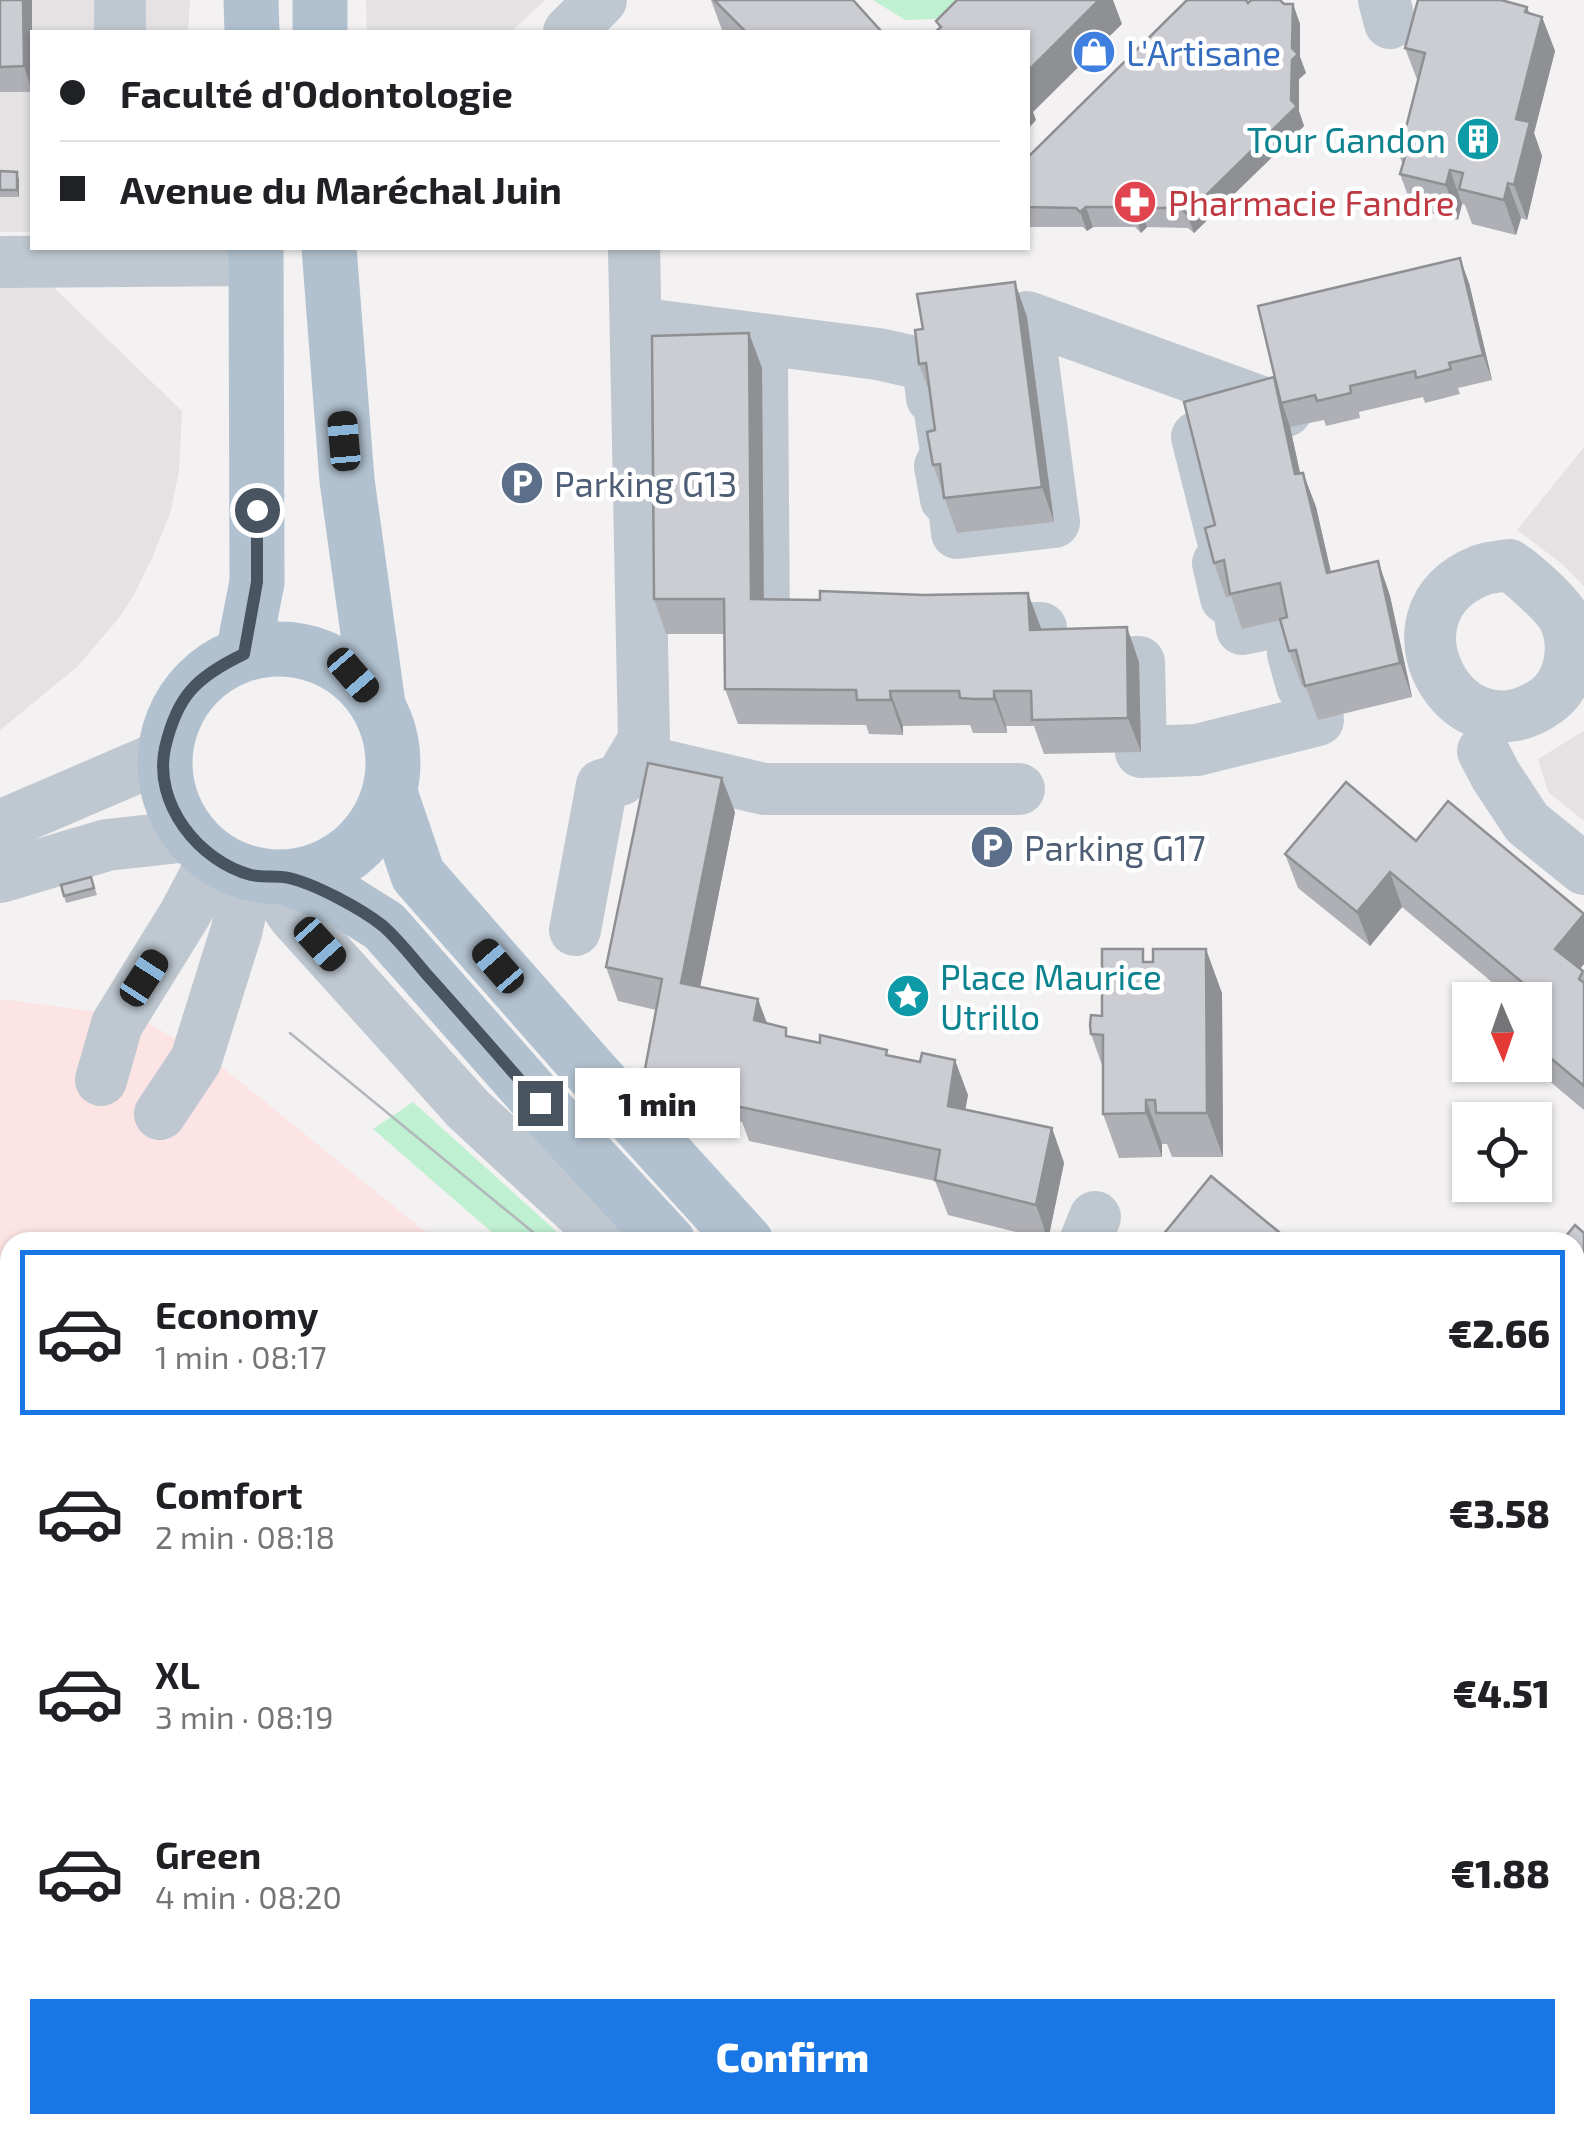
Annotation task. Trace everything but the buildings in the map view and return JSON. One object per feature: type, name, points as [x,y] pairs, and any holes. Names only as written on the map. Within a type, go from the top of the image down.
[{"type":"main road","points":[[251,0],[252,30]]},
{"type":"main road","points":[[320,0],[320,30]]},
{"type":"main road","points":[[241,865],[322,870],[352,852],[376,825],[390,793],[394,770],[393,747],[378,704],[348,480],[329,250]]},
{"type":"main road","points":[[244,654],[257,582],[256,254]]},
{"type":"main road","points":[[378,704],[353,675],[320,655],[282,648],[244,654],[213,669],[188,692],[171,722],[163,756],[165,784],[174,812],[241,865],[341,899],[384,926],[659,1232]]},
{"type":"main road","points":[[390,793],[418,875],[737,1232]]},
{"type":"street","points":[[120,0],[120,30]]},
{"type":"street","points":[[560,0],[566,30]]},
{"type":"street","points":[[568,30],[602,0]]},
{"type":"street","points":[[634,250],[644,740],[657,764],[764,790],[1019,789]]},
{"type":"street","points":[[0,262],[256,254]]},
{"type":"street","points":[[1027,317],[1286,411],[1197,437],[1228,560],[1218,563],[1226,598],[1237,594],[1242,629],[1292,618],[1300,652],[1293,654],[1302,686],[1308,685],[1318,720],[1197,750],[1141,752],[1139,662],[1042,664],[1041,628],[936,630],[833,626],[832,634],[764,634],[762,368],[664,370],[660,326],[878,354],[928,365],[932,398],[938,398],[948,465],[940,466],[946,499],[953,499],[957,532],[1054,522],[1027,317]]},
{"type":"street","points":[[575,930],[602,785],[620,780],[644,740]]},
{"type":"street","points":[[1483,751],[1527,822],[1584,869]]},
{"type":"street","points":[[0,826],[163,756]]},
{"type":"street","points":[[0,878],[106,845],[241,865],[294,916],[468,1109],[601,1232]]},
{"type":"street","points":[[102,1080],[117,1024],[185,914],[241,865]]},
{"type":"street","points":[[160,1114],[196,1060],[238,930],[241,865]]},
{"type":"shaded area","points":[[0,0],[190,0],[188,30],[30,30],[30,232],[0,232]]},
{"type":"shaded area","points":[[366,0],[545,0],[513,30],[367,30]]},
{"type":"shaded area","points":[[51,285],[182,411],[179,471],[170,514],[134,595],[119,618],[77,667],[0,730],[0,286]]},
{"type":"shaded area","points":[[1584,447],[1584,586],[1517,530]]},
{"type":"shaded area","points":[[1584,731],[1584,821],[1548,792],[1538,759]]},
{"type":"shaded area","points":[[0,999],[138,1017],[217,1063],[426,1232],[0,1232]]},
{"type":"green space","points":[[873,0],[958,0],[936,19],[905,20]]},
{"type":"green space","points":[[413,1102],[557,1232],[491,1232],[373,1129]]},
{"type":"tram line","points":[[290,1033],[533,1232]]},
{"type":"place","name":"L'Artisane","points":[[1094,52]]},
{"type":"place","name":"Tour Gandon","points":[[1478,139]]},
{"type":"place","name":"Pharmacie Fandre","points":[[1135,202]]},
{"type":"place","name":"Parking G13","points":[[522,483]]},
{"type":"place","name":"Parking G17","points":[[992,847]]},
{"type":"place","name":"Place Maurice Utrillo","points":[[908,996]]},
{"type":"route","points":[[257,510],[257,582],[244,654],[213,669],[188,692],[171,722],[163,756],[165,784],[174,812],[189,836],[214,858],[248,874],[288,878],[341,899],[384,926],[540,1103]]}]
